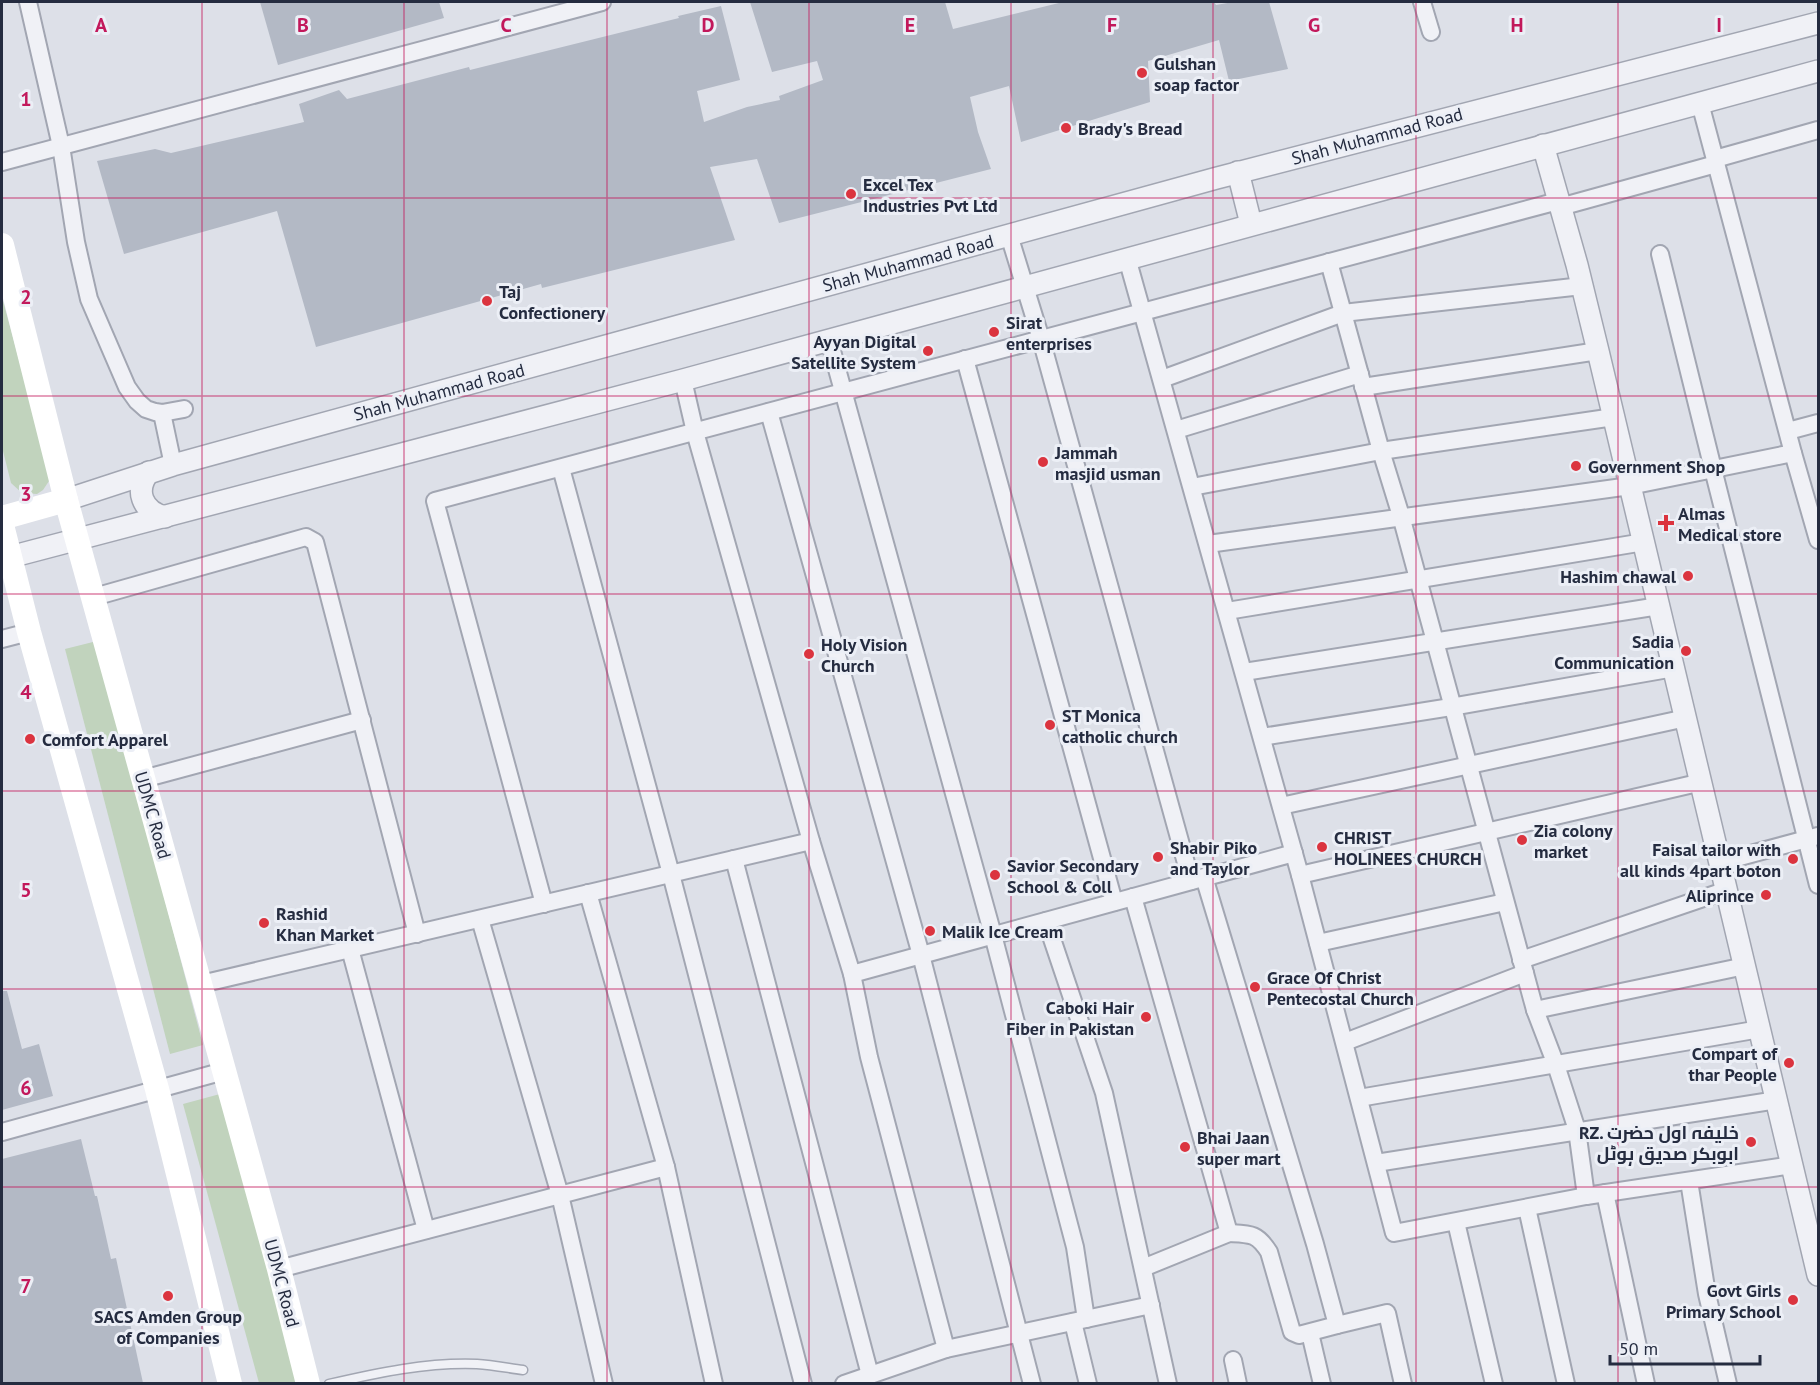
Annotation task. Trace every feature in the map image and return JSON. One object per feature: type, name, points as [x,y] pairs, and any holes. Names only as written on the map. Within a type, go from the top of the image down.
[{"type":"main road","name":"UDMC Road","points":[[2,245],[66,500],[201,984],[308,1383]]},
{"type":"main road","name":"Shah Muhammad Road","points":[[2,518],[66,500]]},
{"type":"main road","points":[[2,525],[6,558],[157,1089],[230,1383]]},
{"type":"street","points":[[28,2],[62,146],[76,242],[89,298],[127,387],[137,401],[146,409],[162,413],[184,409]]},
{"type":"street","points":[[2,162],[602,2]]},
{"type":"street","points":[[1422,2],[1431,32]]},
{"type":"street","name":"Shah Muhammad Road","points":[[66,500],[173,465],[1238,172],[1818,22]]},
{"type":"street","points":[[6,558],[682,380],[1818,71]]},
{"type":"street","points":[[1700,103],[1818,540]]},
{"type":"street","points":[[544,904],[435,501],[1329,262],[1559,204],[1818,130]]},
{"type":"street","points":[[1544,145],[1598,351],[1792,1165],[1816,1253],[1818,1275]]},
{"type":"street","points":[[1238,172],[1251,224]]},
{"type":"street","points":[[1010,235],[1197,879],[1315,1244],[1337,1325]]},
{"type":"street","points":[[1660,254],[1713,469],[1812,838],[1818,885]]},
{"type":"street","points":[[1127,258],[1294,852],[1394,1233],[1586,1196],[1792,1165]]},
{"type":"street","points":[[1329,262],[1401,516],[1535,1010],[1577,1130],[1586,1196]]},
{"type":"street","points":[[1162,379],[1343,313],[1582,286]]},
{"type":"street","points":[[829,340],[993,935],[1075,1247],[1080,1320],[1088,1383]]},
{"type":"street","points":[[1176,429],[1362,381],[1598,351]]},
{"type":"street","points":[[965,359],[1114,902]]},
{"type":"street","points":[[682,380],[811,841],[852,974],[869,1057],[946,1349]]},
{"type":"street","points":[[769,412],[921,955],[1032,1383]]},
{"type":"street","points":[[162,413],[173,465]]},
{"type":"street","points":[[1192,487],[1381,451],[1614,417]]},
{"type":"street","points":[[1788,431],[1818,423]]},
{"type":"street","points":[[1208,544],[1630,486],[1793,453]]},
{"type":"street","points":[[561,468],[671,874],[803,1383]]},
{"type":"street","points":[[149,472],[141,486],[144,504],[156,515],[165,517]]},
{"type":"street","points":[[93,597],[306,537],[315,542],[417,934]]},
{"type":"street","points":[[1227,611],[1644,542]]},
{"type":"street","points":[[1244,672],[1659,606]]},
{"type":"street","points":[[2,639],[28,632]]},
{"type":"street","points":[[1262,737],[1674,668]]},
{"type":"street","points":[[1281,806],[1686,718]]},
{"type":"street","points":[[143,779],[362,720]]},
{"type":"street","points":[[1300,875],[1702,782]]},
{"type":"street","points":[[1721,862],[1812,838]]},
{"type":"street","points":[[201,984],[811,841]]},
{"type":"street","points":[[852,974],[1294,852]]},
{"type":"street","points":[[734,859],[870,1375]]},
{"type":"street","points":[[1345,1042],[1523,967],[1727,890]]},
{"type":"street","points":[[588,894],[666,1167],[714,1383]]},
{"type":"street","points":[[1133,897],[1229,1233]]},
{"type":"street","points":[[1318,943],[1505,902]]},
{"type":"street","points":[[480,919],[560,1195],[604,1383]]},
{"type":"street","points":[[1046,921],[1104,1092],[1168,1383]]},
{"type":"street","points":[[350,949],[426,1230]]},
{"type":"street","points":[[1535,1010],[1745,966]]},
{"type":"street","points":[[1359,1098],[1760,1029]]},
{"type":"street","points":[[2,1132],[224,1071]]},
{"type":"street","points":[[1376,1163],[1777,1100]]},
{"type":"street","points":[[279,1269],[666,1167]]},
{"type":"street","points":[[1689,1181],[1707,1294],[1728,1383]]},
{"type":"street","points":[[1605,1193],[1646,1383]]},
{"type":"street","points":[[1527,1208],[1566,1383]]},
{"type":"street","points":[[1456,1222],[1494,1383]]},
{"type":"street","points":[[1143,1268],[1229,1233],[1252,1234],[1263,1242],[1269,1252],[1292,1332],[1299,1335],[1310,1333],[1388,1313],[1403,1383]]},
{"type":"street","points":[[844,1383],[946,1349],[1151,1305]]},
{"type":"street","points":[[1310,1333],[1322,1383]]},
{"type":"street","points":[[1233,1360],[1238,1383]]},
{"type":"lane","points":[[329,1383],[388,1371],[443,1364],[478,1364],[523,1370]]},
{"type":"green space","points":[[2,297],[51,478],[43,490],[37,494],[22,493],[11,483],[2,447]]},
{"type":"green space","points":[[97,641],[203,1045],[170,1054],[65,649]]},
{"type":"green space","points":[[220,1094],[298,1383],[259,1383],[183,1104]]},
{"type":"building","points":[[260,2],[439,2],[444,18],[278,65]]},
{"type":"building","points":[[750,2],[945,2],[953,29],[1063,2],[1214,2],[1216,5],[1233,2],[1269,2],[1288,69],[1229,81],[1219,40],[1148,61],[1150,102],[1021,142],[1009,86],[970,97],[978,132],[991,169],[779,223],[757,159],[710,167],[735,240],[542,288],[541,284],[316,347],[277,211],[124,254],[97,161],[155,149],[171,153],[304,122],[299,104],[339,90],[347,99],[721,6],[740,80],[697,91],[704,122],[747,107],[780,100],[779,96],[823,80],[817,61],[772,72]]},
{"type":"building","points":[[2,991],[7,991],[22,1049],[39,1044],[53,1096],[2,1110]]},
{"type":"building","points":[[81,1139],[111,1259],[116,1258],[143,1383],[2,1383],[2,1159]]},
{"type":"place","name":"Gulshan soap factor","points":[[1142,73]]},
{"type":"place","name":"Brady's Bread","points":[[1066,128]]},
{"type":"place","name":"Excel Tex Industries Pvt Ltd","points":[[851,194]]},
{"type":"place","name":"Taj Confectionery","points":[[487,301]]},
{"type":"place","name":"Sirat enterprises","points":[[994,332]]},
{"type":"place","name":"Ayyan Digital Satellite System","points":[[928,351]]},
{"type":"place","name":"Jammah masjid usman","points":[[1043,462]]},
{"type":"place","name":"Government Shop","points":[[1576,466]]},
{"type":"place","name":"Almas Medical store","points":[[1666,523]]},
{"type":"place","name":"Hashim chawal","points":[[1688,576]]},
{"type":"place","name":"Sadia Communication","points":[[1686,651]]},
{"type":"place","name":"Holy Vision Church","points":[[809,654]]},
{"type":"place","name":"ST Monica catholic church","points":[[1050,725]]},
{"type":"place","name":"Comfort Apparel","points":[[30,739]]},
{"type":"place","name":"Zia colony market","points":[[1522,840]]},
{"type":"place","name":"CHRIST HOLINEES CHURCH","points":[[1322,847]]},
{"type":"place","name":"Shabir Piko and Taylor","points":[[1158,857]]},
{"type":"place","name":"Faisal tailor with all kinds 4part boton","points":[[1793,859]]},
{"type":"place","name":"Savior Secondary School & Coll","points":[[995,875]]},
{"type":"place","name":"Aliprince","points":[[1766,895]]},
{"type":"place","name":"Rashid Khan Market","points":[[264,923]]},
{"type":"place","name":"Malik Ice Cream","points":[[930,931]]},
{"type":"place","name":"Grace Of Christ Pentecostal Church","points":[[1255,987]]},
{"type":"place","name":"Caboki Hair Fiber in Pakistan","points":[[1146,1017]]},
{"type":"place","name":"Compart of thar People","points":[[1789,1063]]},
{"type":"place","name":"RZ. خلیفہ اول حضرت ابوبکر صدیق ہوٹل","points":[[1751,1142]]},
{"type":"place","name":"Bhai Jaan super mart","points":[[1185,1147]]},
{"type":"place","name":"SACS Amden Group of Companies","points":[[168,1296]]},
{"type":"place","name":"Govt Girls Primary School","points":[[1793,1300]]}]
